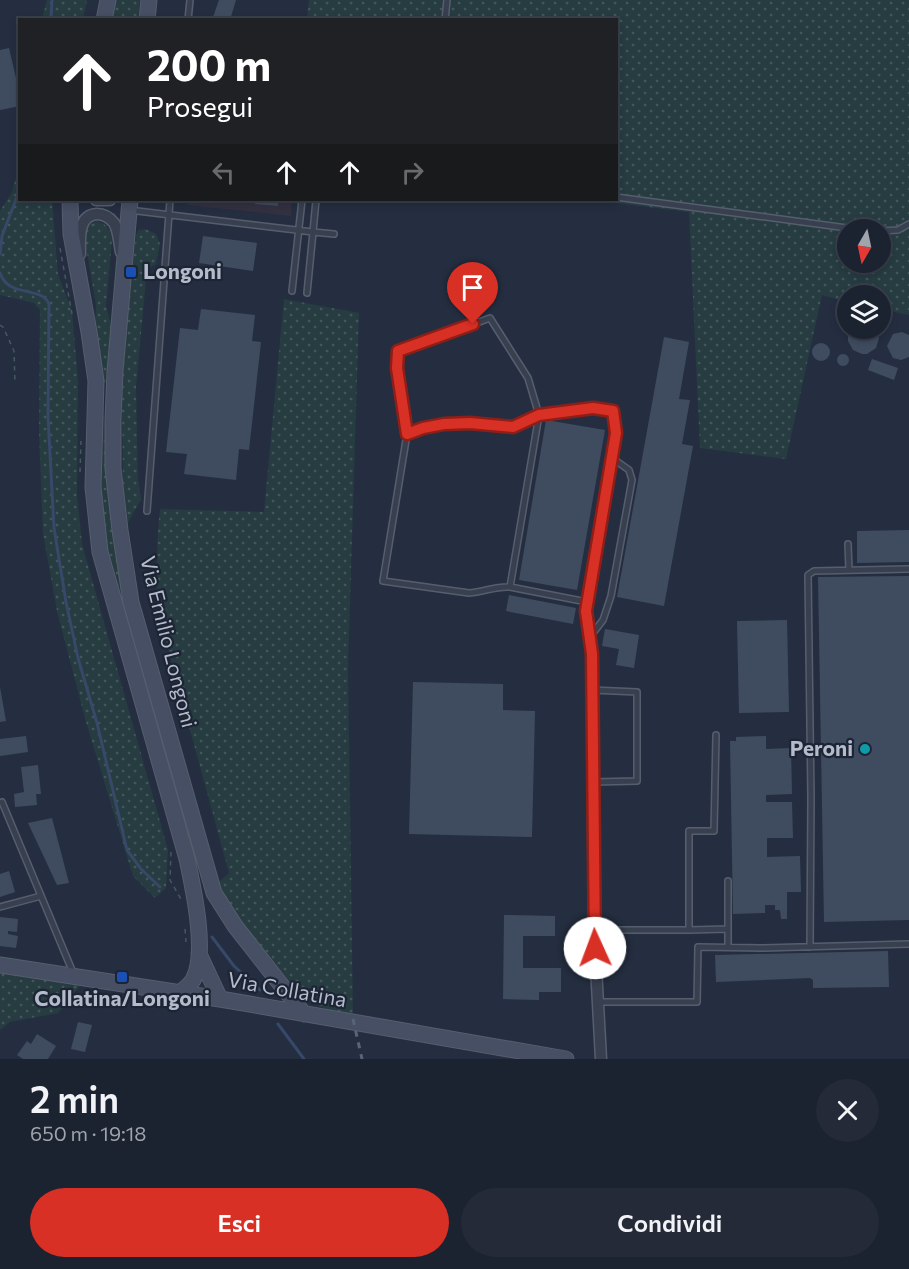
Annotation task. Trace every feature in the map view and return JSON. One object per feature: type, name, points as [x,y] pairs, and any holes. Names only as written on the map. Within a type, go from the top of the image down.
[{"type":"street","points":[[104,18],[108,0]]},
{"type":"street","points":[[147,18],[149,0]]},
{"type":"street","name":"Via Emilio Longoni","points":[[70,201],[71,234],[96,381],[93,487],[100,552],[187,859],[198,927],[199,954],[194,978],[180,993]]},
{"type":"street","name":"Via Emilio Longoni","points":[[129,205],[115,371],[113,468],[131,602],[214,893],[235,926],[304,1014]]},
{"type":"street","points":[[83,300],[80,237],[82,224],[89,217],[102,215],[115,224],[124,273]]},
{"type":"street","points":[[592,661],[594,930],[602,1059]]},
{"type":"street","points":[[199,954],[220,999]]},
{"type":"street","name":"Via Collatina","points":[[0,965],[220,999],[566,1059]]},
{"type":"lane","points":[[188,18],[190,0]]},
{"type":"lane","points":[[445,18],[447,0]]},
{"type":"lane","points":[[618,197],[837,227]]},
{"type":"lane","points":[[147,511],[170,201]]},
{"type":"lane","points":[[292,291],[302,201]]},
{"type":"lane","points":[[307,293],[316,201]]},
{"type":"lane","name":"Via Emilio Longoni","points":[[129,205],[168,214],[334,234]]},
{"type":"lane","points":[[891,230],[898,230],[909,224]]},
{"type":"lane","points":[[510,587],[539,415],[528,378],[490,318],[398,351],[397,368],[407,434],[382,581],[469,593],[481,592],[498,586],[510,587],[587,602]]},
{"type":"lane","points":[[407,434],[444,424],[470,423],[513,427],[539,415],[593,408],[613,411],[616,433],[586,611],[592,661]]},
{"type":"lane","points":[[590,637],[603,620],[611,596],[632,480],[629,470],[612,458]]},
{"type":"lane","points":[[848,544],[849,570]]},
{"type":"lane","points":[[810,947],[808,574],[814,571],[909,569]]},
{"type":"lane","points":[[592,690],[637,692],[637,781],[594,782]]},
{"type":"lane","points":[[689,930],[689,831],[714,831],[716,735]]},
{"type":"lane","points":[[2,802],[74,976]]},
{"type":"lane","points":[[728,881],[728,947]]},
{"type":"lane","points":[[0,907],[41,896]]},
{"type":"lane","points":[[594,930],[728,928]]},
{"type":"lane","points":[[598,1002],[697,1002],[698,947],[909,944]]},
{"type":"path","points":[[0,325],[14,351],[15,384]]},
{"type":"shaded area","points":[[188,201],[292,201],[291,216],[187,205]]},
{"type":"green space","points":[[47,0],[87,0],[83,18],[42,18]]},
{"type":"green space","points":[[115,0],[140,0],[138,18],[111,18]]},
{"type":"green space","points":[[309,0],[909,0],[909,315],[891,311],[891,285],[837,285],[837,299],[822,295],[786,459],[700,448],[689,212],[600,201],[618,201],[618,18],[307,18]]},
{"type":"green space","points":[[18,171],[18,201],[52,201],[58,274],[72,311],[78,381],[77,494],[82,544],[168,850],[166,888],[155,898],[133,876],[86,722],[57,611],[43,533],[39,431],[40,310],[34,303],[0,295],[0,211],[12,192]]},
{"type":"green space","points":[[97,221],[108,228],[112,240],[106,306],[111,324],[105,385],[95,325],[96,305],[84,235],[88,225]]},
{"type":"green space","points":[[145,229],[156,234],[160,244],[156,264],[147,269],[136,387],[138,479],[141,499],[128,523],[123,483],[123,367],[136,235],[139,230]]},
{"type":"green space","points":[[284,299],[359,313],[348,666],[353,1019],[306,1001],[226,903],[219,882],[229,873],[156,605],[160,509],[264,512]]},
{"type":"green space","points":[[104,413],[111,515],[129,616],[125,613],[111,570],[103,520],[99,484],[99,448]]},
{"type":"green space","points":[[0,969],[83,982],[58,1013],[10,1022],[0,1030]]},
{"type":"building","points":[[219,0],[236,0],[231,18],[213,18]]},
{"type":"building","points":[[9,48],[18,82],[18,106],[0,110],[0,50]]},
{"type":"building","points":[[255,201],[278,201],[278,206],[255,204]]},
{"type":"building","points":[[203,236],[257,243],[253,271],[199,263]]},
{"type":"building","points":[[201,309],[255,315],[252,341],[261,342],[249,450],[239,449],[236,480],[184,474],[187,454],[166,452],[180,328],[198,330]]},
{"type":"building","points":[[902,332],[909,335],[909,357],[901,360],[893,358],[887,346],[893,334]]},
{"type":"building","points":[[664,337],[689,342],[679,399],[690,400],[682,444],[693,446],[664,606],[617,597]]},
{"type":"building","points":[[848,339],[879,339],[876,348],[867,354],[853,350]]},
{"type":"building","points":[[821,343],[827,346],[830,352],[827,358],[821,361],[815,358],[812,352],[815,346]]},
{"type":"building","points":[[845,354],[848,355],[848,365],[841,366],[838,365],[837,358],[838,355]]},
{"type":"building","points":[[872,359],[898,368],[894,380],[868,370]]},
{"type":"building","points":[[546,420],[605,430],[577,590],[519,580]]},
{"type":"building","points":[[909,530],[909,562],[857,563],[857,531]]},
{"type":"building","name":"Peroni","points":[[909,576],[909,920],[824,922],[818,577]]},
{"type":"building","points":[[509,595],[576,608],[573,624],[506,611]]},
{"type":"building","points":[[787,620],[789,712],[739,713],[737,621]]},
{"type":"building","points":[[605,629],[639,635],[634,668],[616,665],[619,649],[602,646]]},
{"type":"building","points":[[413,682],[503,684],[503,710],[535,711],[532,837],[409,834]]},
{"type":"building","points":[[0,687],[6,721],[0,722]]},
{"type":"building","points":[[26,736],[28,752],[0,756],[0,739]]},
{"type":"building","points":[[766,736],[766,749],[791,748],[792,794],[766,795],[766,802],[792,802],[793,838],[767,838],[767,857],[800,856],[801,892],[787,892],[787,919],[781,919],[780,910],[775,910],[775,905],[765,905],[765,913],[733,914],[730,741],[736,741],[736,737]]},
{"type":"building","points":[[38,765],[41,794],[36,794],[37,805],[15,807],[14,794],[24,792],[21,767]]},
{"type":"building","points":[[52,818],[69,883],[57,885],[28,823]]},
{"type":"building","points":[[9,871],[15,892],[0,897],[0,874]]},
{"type":"building","points":[[504,915],[555,916],[555,936],[523,936],[523,968],[561,968],[561,992],[539,992],[539,1000],[503,999]]},
{"type":"building","points":[[0,917],[18,919],[17,932],[8,931],[8,934],[18,936],[16,948],[0,946]]},
{"type":"building","points":[[888,951],[889,987],[813,988],[813,980],[810,978],[716,982],[715,955]]},
{"type":"building","points":[[78,1022],[92,1025],[85,1052],[71,1049]]},
{"type":"building","points":[[37,1034],[56,1046],[48,1059],[23,1059],[17,1055],[27,1041],[31,1044]]},
{"type":"waterway","points":[[51,18],[52,0]]},
{"type":"waterway","points":[[0,254],[2,236],[18,194]]},
{"type":"waterway","points":[[0,273],[10,286],[39,295],[49,304],[48,417],[54,528],[66,602],[127,850],[141,869],[160,887]]},
{"type":"waterway","points":[[212,937],[234,966],[260,990]]},
{"type":"waterway","points":[[278,1024],[304,1059]]},
{"type":"railway","points":[[353,1019],[362,1059]]},
{"type":"place","name":"Longoni","points":[[131,272]]},
{"type":"place","name":"Peroni","points":[[865,749]]},
{"type":"place","name":"Collatina/Longoni","points":[[122,977]]},
{"type":"route","points":[[473,324],[398,351],[397,368],[407,434],[444,424],[470,423],[513,427],[539,415],[593,408],[613,411],[616,433],[586,611],[592,654],[595,948]]}]
